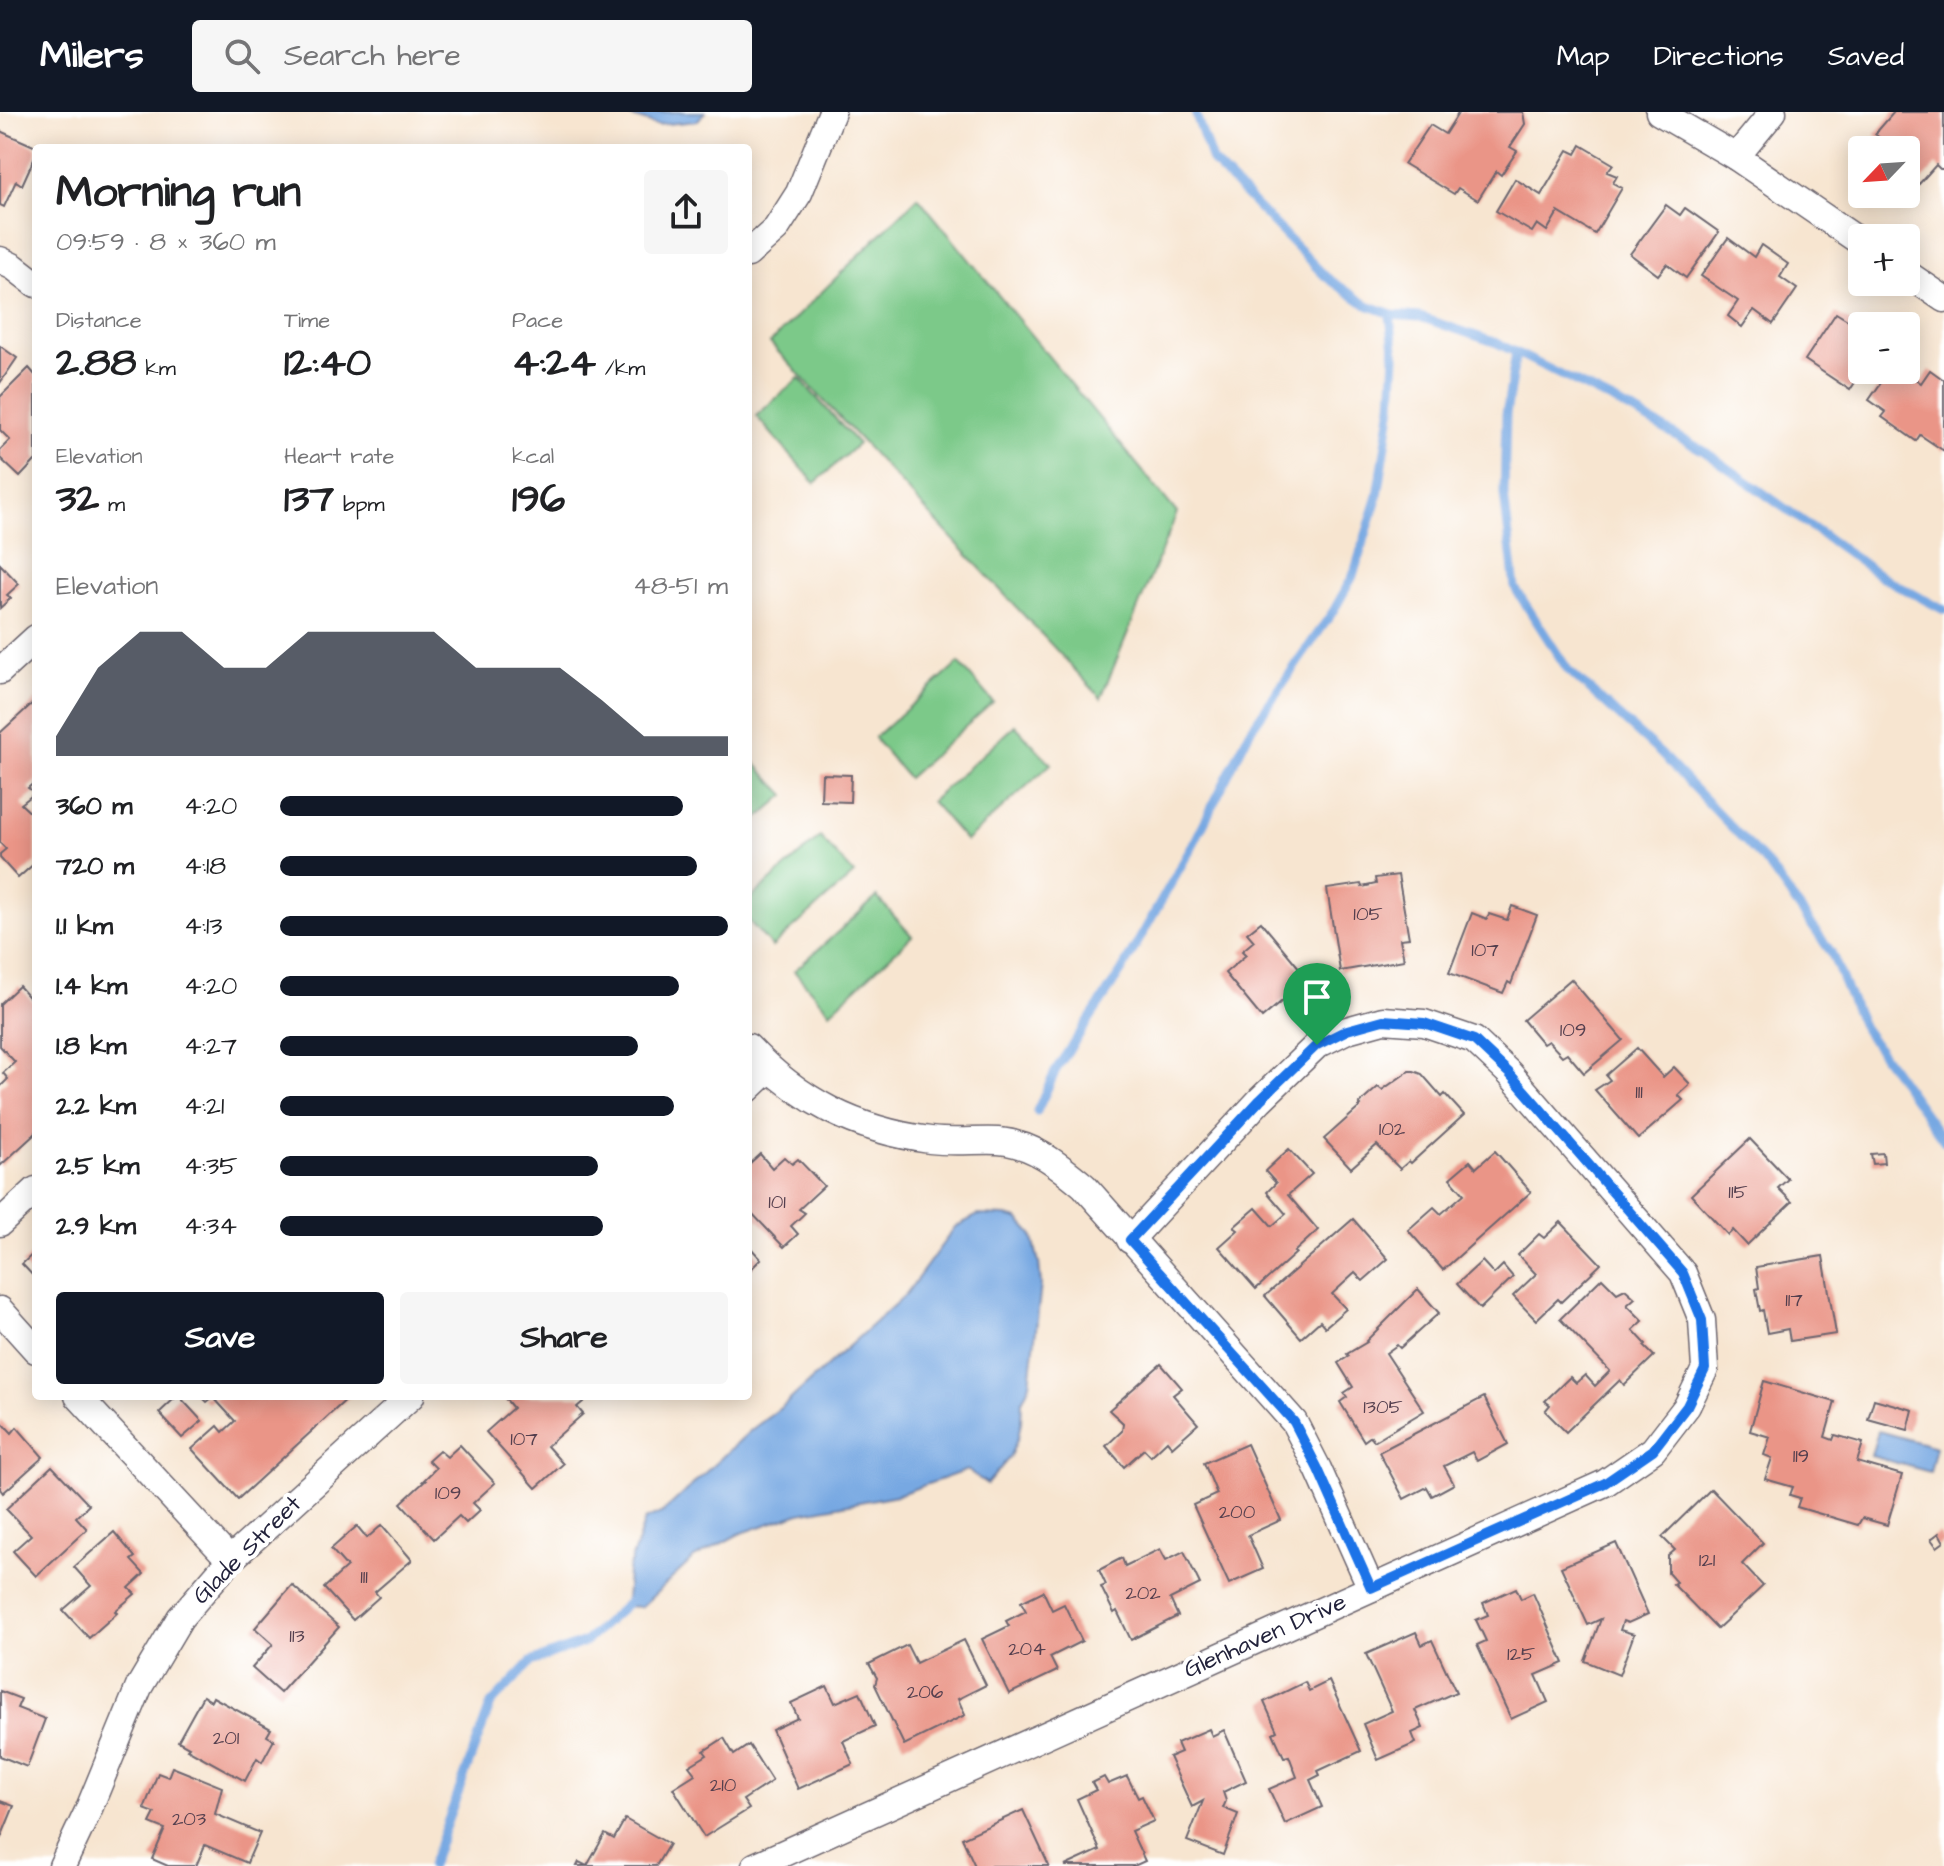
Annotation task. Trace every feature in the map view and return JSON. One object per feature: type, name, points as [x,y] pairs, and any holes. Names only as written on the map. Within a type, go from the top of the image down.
[{"type":"street","points":[[752,250],[776,229],[799,193],[832,112]]},
{"type":"street","points":[[1659,112],[1736,157],[1848,233]]},
{"type":"street","points":[[1736,157],[1773,112]]},
{"type":"street","points":[[0,260],[32,281]]},
{"type":"street","points":[[1920,283],[1944,299]]},
{"type":"street","points":[[0,671],[32,642]]},
{"type":"street","name":"Glenhaven Drive","points":[[755,1866],[1605,1483],[1653,1450],[1687,1406],[1705,1369],[1702,1320],[1683,1273],[1509,1073],[1474,1040],[1424,1023],[1383,1020],[1347,1030],[1317,1045],[1260,1100],[1130,1240]]},
{"type":"street","points":[[752,1051],[805,1097],[838,1114],[879,1130],[932,1140],[1002,1141],[1030,1148],[1056,1163],[1084,1186],[1294,1422],[1371,1588]]},
{"type":"street","points":[[752,1085],[769,1069]]},
{"type":"street","points":[[0,1223],[32,1194]]},
{"type":"street","points":[[0,1310],[32,1346]]},
{"type":"street","points":[[82,1400],[230,1560]]},
{"type":"street","name":"Glade Street","points":[[62,1866],[139,1687],[180,1618],[230,1560],[407,1400]]},
{"type":"green space","points":[[918,197],[1177,513],[1101,698],[770,343]]},
{"type":"green space","points":[[799,378],[858,444],[815,483],[756,416]]},
{"type":"green space","points":[[959,663],[993,702],[908,778],[874,738]]},
{"type":"green space","points":[[1015,725],[1051,764],[966,841],[931,801]]},
{"type":"green space","points":[[752,760],[785,795],[752,824]]},
{"type":"green space","points":[[820,837],[854,874],[772,947],[752,924],[752,897]]},
{"type":"green space","points":[[877,897],[912,936],[830,1012],[794,971]]},
{"type":"water","points":[[616,112],[705,112],[697,121],[657,125]]},
{"type":"water","points":[[978,1215],[1018,1219],[1032,1234],[1041,1284],[1030,1384],[1022,1401],[1018,1438],[1009,1458],[987,1484],[967,1470],[897,1495],[800,1513],[739,1534],[694,1558],[641,1607],[626,1606],[628,1570],[645,1520],[663,1512],[906,1294],[955,1227]]},
{"type":"water","points":[[1878,1431],[1936,1447],[1930,1472],[1871,1456]]},
{"type":"building","points":[[1459,112],[1523,112],[1525,124],[1510,147],[1517,151],[1501,175],[1496,171],[1478,200],[1458,188],[1454,194],[1404,164],[1430,125],[1445,134]]},
{"type":"building","points":[[1894,112],[1944,112],[1944,169],[1936,165],[1920,183],[1920,136],[1875,134]]},
{"type":"building","points":[[0,131],[32,145],[32,163],[22,185],[16,181],[4,207],[0,205]]},
{"type":"building","points":[[1581,145],[1613,164],[1607,172],[1617,176],[1613,183],[1622,188],[1595,234],[1558,212],[1547,231],[1537,224],[1532,232],[1496,211],[1515,179],[1541,195],[1568,150],[1576,154]]},
{"type":"building","points":[[1666,205],[1680,215],[1685,208],[1719,232],[1686,278],[1667,264],[1658,275],[1630,254]]},
{"type":"building","points":[[1728,238],[1754,257],[1761,245],[1788,264],[1780,277],[1797,289],[1773,324],[1754,310],[1742,327],[1728,316],[1738,301],[1701,276]]},
{"type":"building","points":[[1836,313],[1848,320],[1848,384],[1854,384],[1850,390],[1805,360]]},
{"type":"building","points":[[0,346],[17,358],[0,383]]},
{"type":"building","points":[[29,368],[32,371],[32,464],[20,477],[0,458],[0,450],[10,440],[0,430],[0,397]]},
{"type":"building","points":[[1930,370],[1944,380],[1944,451],[1920,435],[1916,441],[1882,417],[1886,412],[1869,400],[1880,384],[1920,384]]},
{"type":"building","points":[[0,564],[19,584],[7,595],[11,598],[0,608]]},
{"type":"building","points":[[32,704],[32,784],[28,788],[32,795],[21,804],[32,814],[32,866],[18,878],[0,858],[6,849],[0,843],[0,733]]},
{"type":"building","points":[[822,774],[851,775],[850,802],[821,801]]},
{"type":"building","points":[[1398,875],[1409,938],[1400,939],[1404,960],[1340,971],[1327,889],[1361,884],[1362,887],[1376,884],[1375,878]]},
{"type":"building","points":[[1512,906],[1537,915],[1511,984],[1508,982],[1503,993],[1449,973],[1472,913],[1487,919],[1489,914],[1507,920]]},
{"type":"building","points":[[1261,922],[1300,969],[1293,975],[1301,985],[1262,1018],[1225,973],[1246,955],[1242,951],[1254,941],[1247,933]]},
{"type":"building","points":[[1571,979],[1623,1040],[1584,1073],[1567,1053],[1562,1056],[1548,1041],[1543,1044],[1523,1020]]},
{"type":"building","points":[[19,986],[32,1001],[32,1137],[0,1166],[0,1087],[8,1079],[3,1073],[15,1062],[0,1046],[0,1004]]},
{"type":"building","points":[[1637,1048],[1663,1077],[1674,1067],[1690,1084],[1678,1095],[1683,1100],[1638,1139],[1595,1090],[1610,1080],[1606,1075]]},
{"type":"building","points":[[1409,1071],[1422,1074],[1442,1097],[1445,1094],[1464,1115],[1411,1163],[1409,1161],[1400,1169],[1377,1145],[1351,1168],[1324,1139],[1378,1087],[1382,1090]]},
{"type":"building","points":[[1750,1139],[1788,1179],[1778,1188],[1792,1202],[1747,1245],[1733,1230],[1728,1235],[1691,1195]]},
{"type":"building","points":[[1289,1149],[1312,1174],[1288,1195],[1318,1230],[1256,1289],[1219,1247],[1238,1230],[1234,1227],[1256,1208],[1272,1226],[1286,1214],[1267,1192],[1276,1183],[1265,1171]]},
{"type":"building","points":[[1495,1151],[1531,1192],[1443,1270],[1408,1230],[1434,1207],[1441,1214],[1464,1194],[1450,1178],[1470,1161],[1476,1168]]},
{"type":"building","points":[[1883,1153],[1884,1163],[1873,1164],[1871,1154]]},
{"type":"building","points":[[760,1154],[772,1168],[784,1157],[792,1164],[798,1159],[824,1186],[799,1209],[805,1213],[791,1226],[798,1234],[784,1247],[752,1213],[752,1161]]},
{"type":"building","points":[[1353,1219],[1388,1259],[1363,1281],[1355,1273],[1332,1294],[1346,1309],[1325,1327],[1320,1321],[1301,1338],[1265,1296]]},
{"type":"building","points":[[1561,1222],[1601,1264],[1561,1302],[1558,1299],[1536,1320],[1513,1296],[1536,1274],[1518,1255],[1539,1234],[1544,1238]]},
{"type":"building","points":[[752,1249],[761,1259],[752,1268]]},
{"type":"building","points":[[32,1255],[32,1275],[22,1264]]},
{"type":"building","points":[[1823,1256],[1836,1334],[1790,1341],[1788,1329],[1767,1333],[1756,1289],[1759,1288],[1756,1267]]},
{"type":"building","points":[[1482,1261],[1494,1274],[1503,1265],[1513,1277],[1480,1309],[1457,1284]]},
{"type":"building","points":[[1602,1278],[1617,1293],[1625,1289],[1635,1298],[1627,1305],[1643,1321],[1633,1330],[1654,1356],[1624,1385],[1620,1380],[1566,1432],[1545,1411],[1550,1405],[1545,1401],[1570,1377],[1576,1383],[1585,1375],[1595,1386],[1610,1371],[1560,1319]]},
{"type":"building","points":[[1418,1289],[1439,1313],[1400,1348],[1397,1345],[1386,1353],[1424,1411],[1374,1441],[1371,1436],[1364,1441],[1340,1402],[1347,1397],[1344,1393],[1353,1387],[1338,1363],[1367,1342]]},
{"type":"building","points":[[1161,1364],[1182,1388],[1173,1395],[1198,1424],[1172,1447],[1167,1441],[1151,1456],[1144,1449],[1124,1467],[1106,1446],[1122,1431],[1123,1423],[1109,1410]]},
{"type":"building","points":[[1764,1381],[1835,1402],[1825,1437],[1833,1440],[1835,1435],[1863,1443],[1857,1462],[1902,1475],[1887,1525],[1862,1518],[1858,1525],[1797,1507],[1800,1498],[1790,1495],[1793,1487],[1765,1479],[1772,1458],[1764,1455],[1770,1437],[1750,1431]]},
{"type":"building","points":[[1484,1397],[1508,1444],[1477,1461],[1472,1452],[1444,1466],[1454,1484],[1432,1496],[1427,1487],[1404,1499],[1379,1452]]},
{"type":"building","points":[[1874,1399],[1913,1410],[1908,1430],[1868,1419]]},
{"type":"building","points":[[173,1400],[183,1400],[202,1421],[182,1438],[159,1413]]},
{"type":"building","points":[[216,1400],[346,1400],[238,1499],[192,1449],[218,1426],[223,1432],[235,1421]]},
{"type":"building","points":[[506,1400],[584,1401],[577,1407],[583,1414],[547,1446],[563,1464],[536,1488],[486,1432],[513,1408]]},
{"type":"building","points":[[0,1420],[12,1433],[17,1427],[43,1457],[3,1493],[0,1489]]},
{"type":"building","points":[[1247,1444],[1281,1520],[1248,1535],[1263,1569],[1229,1584],[1193,1505],[1217,1494],[1204,1463]]},
{"type":"building","points":[[460,1445],[495,1483],[473,1503],[480,1510],[466,1523],[459,1516],[434,1539],[401,1503],[436,1468],[428,1460],[439,1450],[447,1457]]},
{"type":"building","points":[[52,1466],[89,1505],[76,1517],[87,1529],[36,1576],[13,1551],[31,1535],[6,1509]]},
{"type":"building","points":[[1711,1489],[1763,1543],[1742,1564],[1763,1586],[1717,1629],[1673,1584],[1676,1582],[1668,1573],[1668,1556],[1675,1550],[1662,1537]]},
{"type":"building","points":[[382,1525],[412,1560],[375,1592],[379,1597],[353,1620],[324,1588],[347,1567],[331,1549],[357,1526],[367,1538]]},
{"type":"building","points":[[114,1532],[135,1557],[131,1560],[144,1574],[129,1588],[135,1594],[89,1638],[63,1610],[91,1586],[74,1567]]},
{"type":"building","points":[[1939,1533],[1944,1542],[1937,1547],[1931,1539]]},
{"type":"building","points":[[1616,1543],[1648,1614],[1628,1623],[1623,1621],[1620,1630],[1634,1634],[1619,1675],[1585,1661],[1601,1619],[1588,1625],[1561,1567]]},
{"type":"building","points":[[1160,1549],[1166,1560],[1184,1551],[1200,1584],[1170,1599],[1178,1616],[1131,1640],[1101,1587],[1106,1585],[1099,1570],[1122,1558],[1125,1566]]},
{"type":"building","points":[[292,1585],[339,1627],[280,1693],[252,1668],[273,1644],[255,1628]]},
{"type":"building","points":[[1516,1588],[1521,1599],[1533,1593],[1564,1663],[1536,1675],[1548,1702],[1511,1719],[1477,1645],[1486,1641],[1476,1620],[1488,1615],[1483,1603]]},
{"type":"building","points":[[1043,1591],[1052,1610],[1064,1604],[1082,1641],[1050,1657],[1057,1671],[1009,1694],[982,1639],[1009,1626],[1006,1621],[1026,1611],[1021,1602]]},
{"type":"building","points":[[1416,1632],[1422,1645],[1432,1640],[1456,1692],[1415,1710],[1423,1728],[1412,1733],[1416,1743],[1378,1760],[1363,1724],[1392,1711],[1366,1654]]},
{"type":"building","points":[[964,1640],[986,1685],[958,1699],[965,1715],[904,1745],[875,1685],[877,1678],[869,1664],[907,1645],[916,1663]]},
{"type":"building","points":[[1329,1681],[1361,1751],[1318,1771],[1320,1775],[1310,1780],[1322,1807],[1285,1824],[1269,1789],[1297,1777],[1289,1756],[1284,1757],[1273,1733],[1277,1731],[1264,1702],[1305,1682],[1309,1691]]},
{"type":"building","points":[[827,1686],[835,1703],[860,1692],[875,1726],[843,1741],[853,1764],[798,1789],[772,1730],[798,1718],[791,1703]]},
{"type":"building","points":[[0,1691],[21,1699],[17,1708],[45,1719],[27,1767],[0,1756]]},
{"type":"building","points":[[203,1696],[211,1701],[213,1697],[271,1729],[267,1736],[274,1740],[262,1762],[257,1758],[245,1781],[178,1741]]},
{"type":"building","points":[[1209,1729],[1212,1736],[1224,1730],[1246,1781],[1223,1792],[1226,1801],[1223,1808],[1238,1814],[1223,1855],[1187,1841],[1203,1801],[1192,1807],[1169,1757],[1181,1752],[1177,1743]]},
{"type":"building","points":[[724,1738],[734,1755],[749,1745],[772,1781],[743,1800],[749,1809],[704,1837],[673,1788],[695,1774],[689,1766],[707,1755],[704,1751]]},
{"type":"building","points":[[172,1767],[222,1787],[215,1814],[260,1833],[247,1863],[205,1845],[196,1866],[168,1866],[152,1859],[165,1829],[150,1823],[155,1813],[144,1809],[158,1773],[168,1777]]},
{"type":"building","points":[[1127,1776],[1138,1798],[1142,1796],[1154,1821],[1131,1831],[1145,1861],[1134,1866],[1065,1866],[1100,1850],[1077,1799],[1096,1790],[1092,1783],[1104,1777],[1108,1784]]},
{"type":"building","points":[[0,1801],[14,1806],[0,1840]]},
{"type":"building","points":[[1023,1810],[1049,1866],[975,1866],[962,1838]]},
{"type":"building","points":[[625,1819],[669,1844],[656,1866],[587,1866],[605,1834],[614,1839]]},
{"type":"waterway","points":[[1195,112],[1212,161],[1326,277],[1367,305],[1390,315],[1420,317],[1497,343],[1627,408],[1704,451],[1882,577],[1944,610]]},
{"type":"waterway","points":[[1037,1111],[1057,1068],[1121,972],[1195,841],[1250,731],[1334,610],[1353,576],[1378,496],[1392,405],[1395,357],[1390,315]]},
{"type":"waterway","points":[[1516,353],[1506,414],[1504,494],[1515,588],[1568,670],[1661,754],[1769,866],[1831,952],[1862,1026],[1944,1141]]},
{"type":"waterway","points":[[431,1866],[491,1704],[531,1662],[585,1642],[632,1599]]},
{"type":"route","points":[[1383,1020],[1424,1023],[1474,1040],[1509,1073],[1683,1273],[1702,1320],[1705,1369],[1687,1406],[1653,1450],[1605,1483],[1371,1588],[1294,1422],[1130,1240],[1260,1100],[1317,1045],[1347,1030],[1383,1020]]}]
